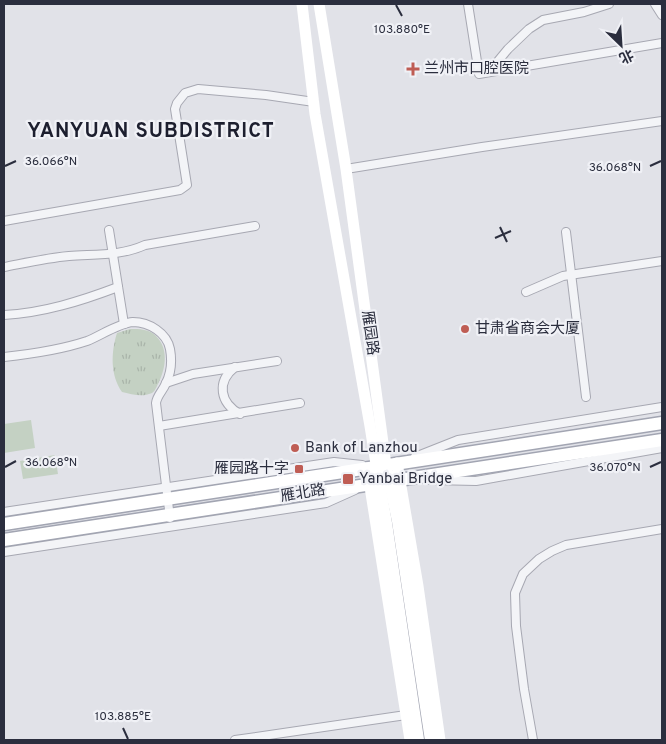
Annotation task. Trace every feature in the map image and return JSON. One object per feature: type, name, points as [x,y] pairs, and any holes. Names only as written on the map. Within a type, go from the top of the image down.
[{"type":"main road","name":"雁园路","points":[[302,4],[314,102],[382,466],[386,523],[418,740]]},
{"type":"main road","name":"雁园路","points":[[319,4],[346,169],[384,482],[410,740]]},
{"type":"main road","name":"雁北路","points":[[4,524],[167,493],[382,466],[662,423]]},
{"type":"main road","name":"雁北路","points":[[4,540],[171,521],[384,482],[662,440]]},
{"type":"main road","name":"雁园路","points":[[384,482],[398,521],[431,740]]},
{"type":"main road","name":"雁园路","points":[[384,482],[418,586],[440,740]]},
{"type":"street","points":[[468,4],[479,74],[662,43]]},
{"type":"street","points":[[489,72],[508,49],[529,29],[543,20],[584,12],[609,4]]},
{"type":"street","points":[[655,4],[662,15]]},
{"type":"street","points":[[4,221],[180,190],[187,185],[175,109],[180,97],[192,90],[266,95],[314,102]]},
{"type":"street","points":[[346,169],[662,121]]},
{"type":"street","points":[[4,267],[69,256],[113,254],[135,249],[145,244],[256,226]]},
{"type":"street","points":[[109,230],[124,324]]},
{"type":"street","points":[[566,232],[586,397]]},
{"type":"street","points":[[526,292],[563,276],[662,261]]},
{"type":"street","points":[[4,315],[30,314],[84,300],[118,287]]},
{"type":"street","points":[[4,357],[44,352],[85,341],[133,322],[142,323],[158,330],[164,336],[170,350],[171,367],[166,383],[156,397],[171,521],[4,552]]},
{"type":"street","points":[[166,383],[193,374],[277,362]]},
{"type":"street","points":[[236,367],[225,379],[223,396],[232,410],[240,414]]},
{"type":"street","points":[[159,426],[300,404]]},
{"type":"street","points":[[382,466],[458,440],[662,407]]},
{"type":"street","points":[[384,482],[476,480],[662,448]]},
{"type":"street","points":[[4,512],[167,493]]},
{"type":"street","points":[[533,740],[516,626],[515,593],[523,574],[539,559],[566,545],[662,530]]},
{"type":"street","points":[[235,740],[406,715]]},
{"type":"green space","points":[[130,329],[141,329],[151,332],[160,342],[165,354],[160,380],[154,391],[146,395],[122,392],[115,378],[113,356],[117,333]]},
{"type":"green space","points":[[31,420],[35,448],[4,453],[4,424]]},
{"type":"green space","points":[[55,455],[58,474],[23,479],[20,461]]},
{"type":"place","name":"兰州市口腔医院","points":[[413,69]]},
{"type":"place","name":"甘肃省商会大厦","points":[[465,329]]},
{"type":"place","name":"Bank of Lanzhou","points":[[295,448]]},
{"type":"place","name":"雁园路十字","points":[[299,469]]},
{"type":"place","name":"Yanbai Bridge","points":[[348,479]]},
{"type":"district","name":"YANYUAN SUBDISTRICT","points":[[151,132]]}]
